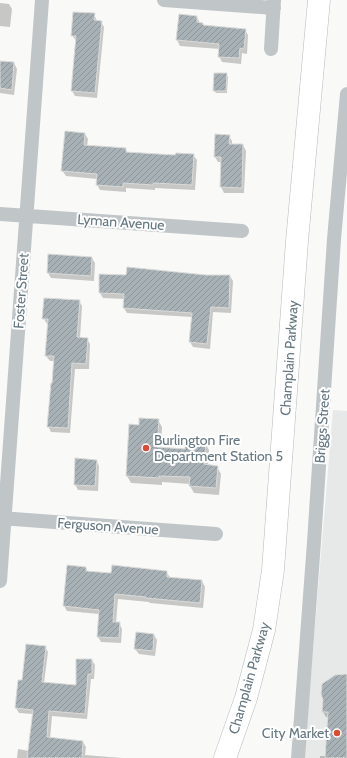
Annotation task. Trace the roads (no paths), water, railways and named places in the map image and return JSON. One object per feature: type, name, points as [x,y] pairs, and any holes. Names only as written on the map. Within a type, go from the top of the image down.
[{"type":"main road","name":"Champlain Parkway","points":[[225,758],[246,698],[264,630],[273,570],[297,241],[319,0]]},
{"type":"street","name":"Foster Street","points":[[0,581],[2,518],[42,0]]},
{"type":"street","points":[[164,0],[274,4],[271,49]]},
{"type":"street","name":"Briggs Street","points":[[298,758],[335,231],[347,94]]},
{"type":"street","name":"Lyman Avenue","points":[[0,214],[242,231]]},
{"type":"street","name":"Ferguson Avenue","points":[[2,518],[216,534]]},
{"type":"place","name":"Burlington Fire Department Station 5","points":[[146,448]]},
{"type":"place","name":"City Market","points":[[337,733]]}]
